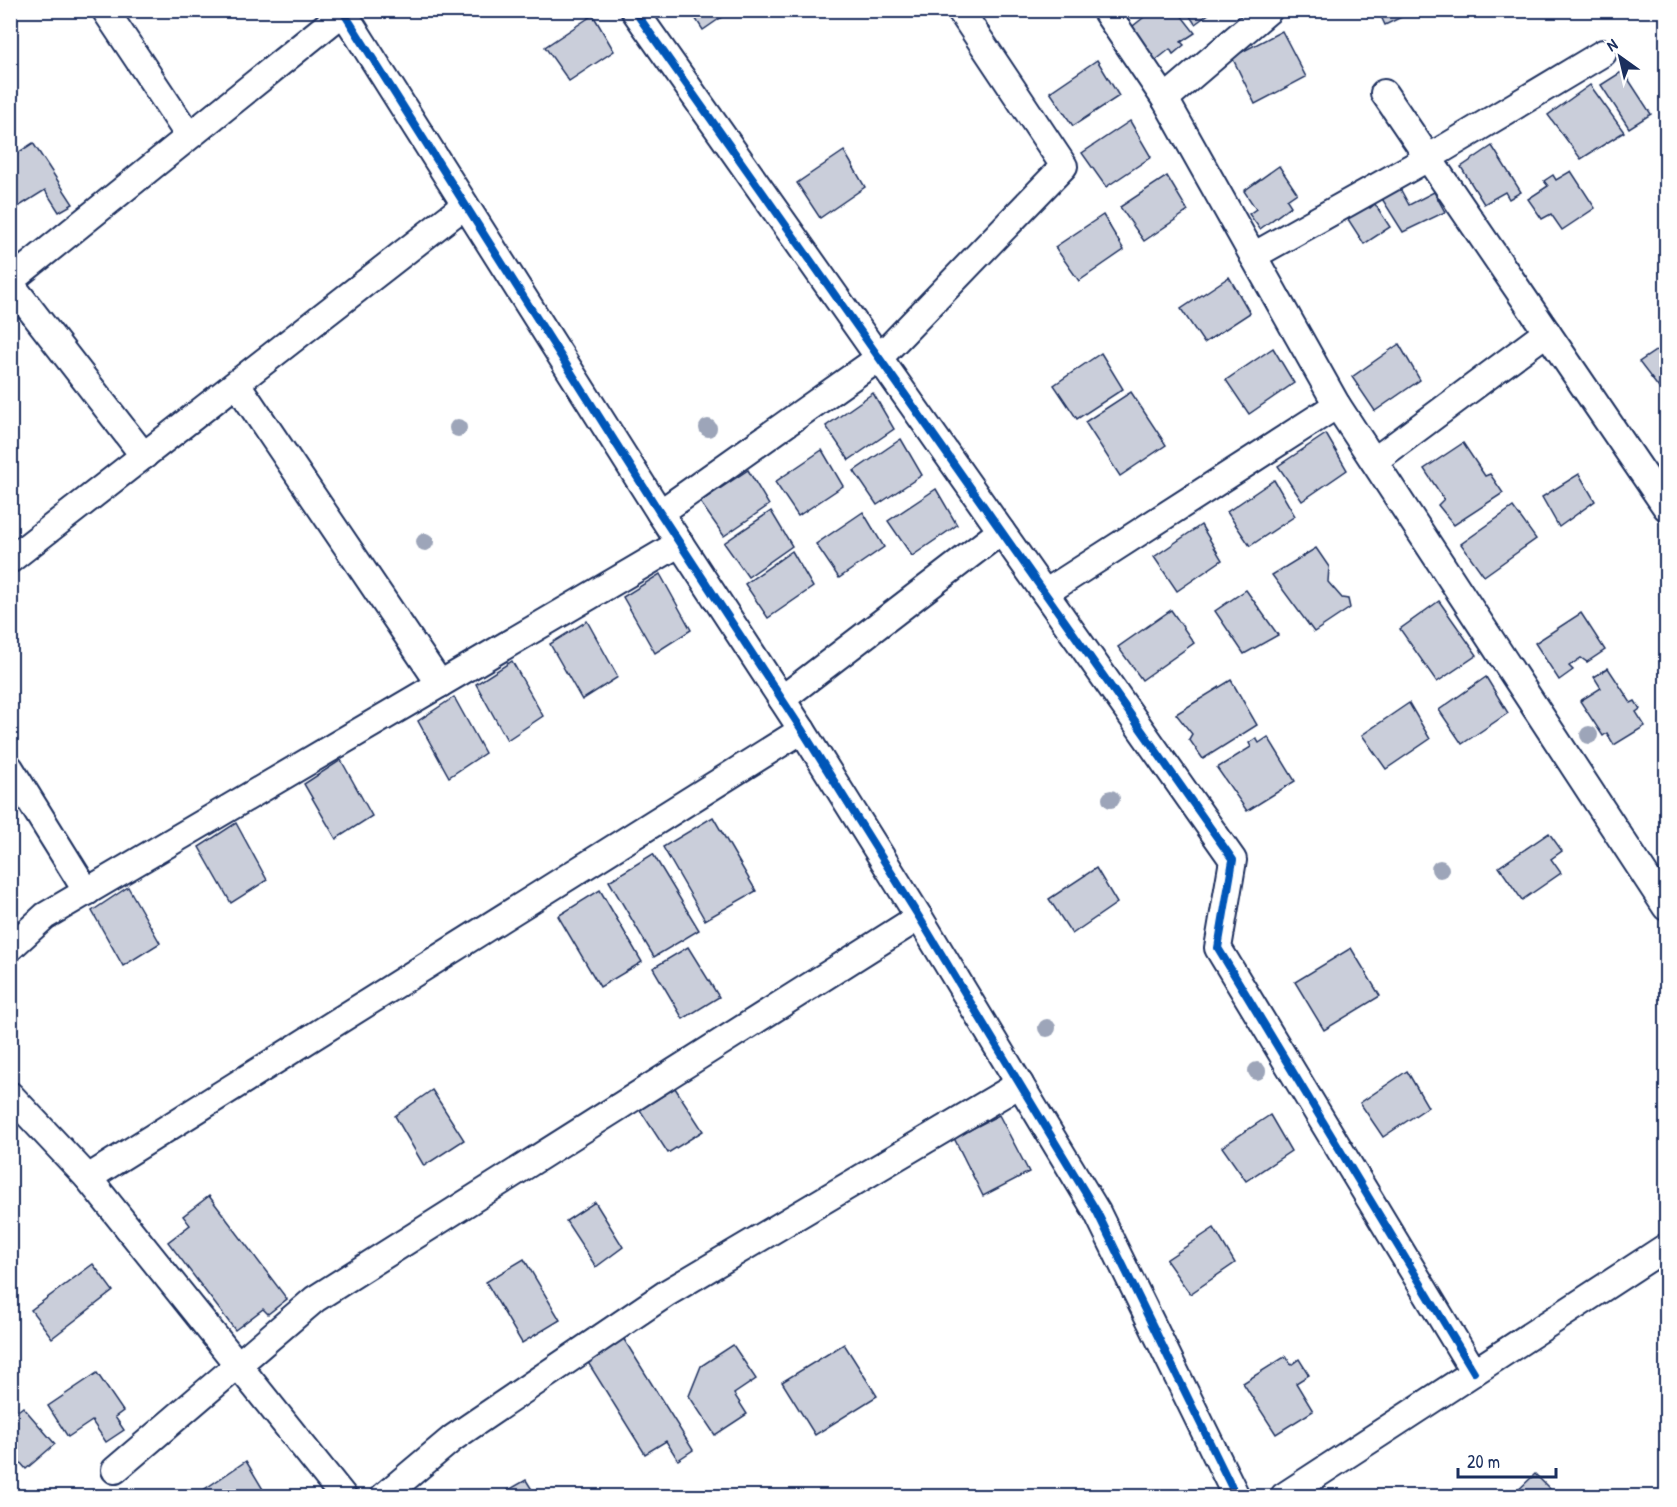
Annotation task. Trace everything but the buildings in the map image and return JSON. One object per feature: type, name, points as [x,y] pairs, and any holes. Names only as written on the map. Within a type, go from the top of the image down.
[{"type":"street","points":[[105,10],[189,136]]},
{"type":"street","points":[[634,10],[1233,860],[1218,948],[1474,1372]]},
{"type":"street","points":[[660,513],[879,358],[1064,166],[960,10]]},
{"type":"street","points":[[1105,10],[1165,99],[1337,405],[1666,907]]},
{"type":"street","points":[[1165,99],[1269,10]]},
{"type":"street","points":[[144,456],[10,282],[344,11],[660,513],[802,730],[919,917],[1097,1212],[1236,1497]]},
{"type":"street","points":[[1253,256],[1428,158],[1603,54]]},
{"type":"street","points":[[1384,93],[1666,507]]},
{"type":"street","points":[[10,560],[465,205]]},
{"type":"street","points":[[1374,461],[1547,332]]},
{"type":"street","points":[[237,384],[440,684]]},
{"type":"street","points":[[1045,593],[1337,405]]},
{"type":"street","points":[[782,699],[1001,531]]},
{"type":"street","points":[[10,948],[45,916],[680,543]]},
{"type":"street","points":[[88,1178],[802,730]]},
{"type":"street","points":[[10,768],[87,892]]},
{"type":"street","points":[[115,1470],[315,1299],[919,917]]},
{"type":"street","points":[[384,1497],[453,1438],[668,1293],[1020,1084]]},
{"type":"street","points":[[10,1095],[88,1178],[236,1367],[343,1497]]},
{"type":"street","points":[[1284,1497],[1666,1247]]},
{"type":"cycle path","points":[[342,10],[660,513],[802,730],[919,917],[1097,1212],[1236,1496]]},
{"type":"cycle path","points":[[634,10],[1233,860],[1218,948],[1474,1372]]}]
